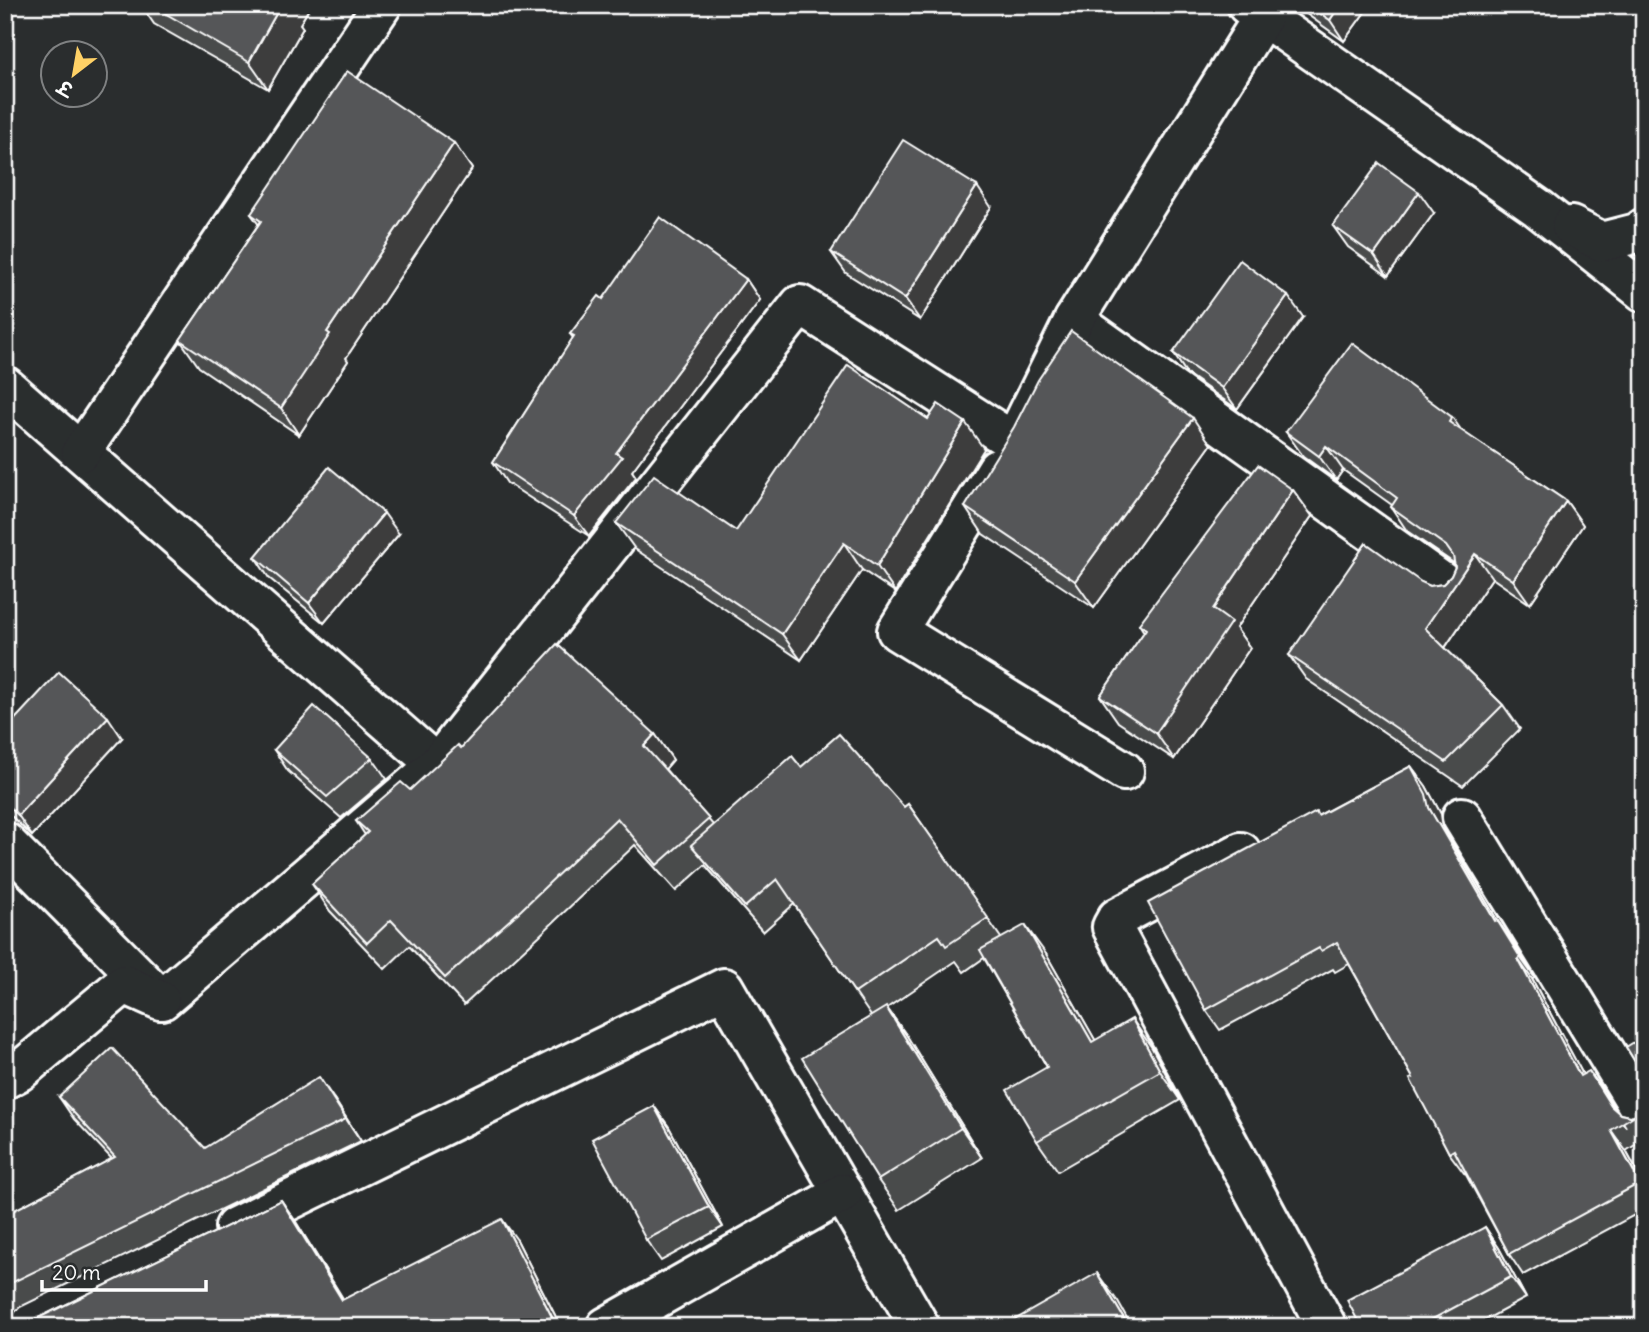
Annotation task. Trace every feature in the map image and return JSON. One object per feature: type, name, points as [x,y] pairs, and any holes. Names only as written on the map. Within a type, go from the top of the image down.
[{"type":"street","points":[[81,452],[382,5]]},
{"type":"street","points":[[1124,771],[897,631],[1014,442],[1074,320],[1255,11],[1538,208],[1644,292]]},
{"type":"street","points":[[1538,208],[1602,242],[1641,232],[1644,228]]},
{"type":"street","points":[[162,1000],[437,765],[800,306],[1014,442]]},
{"type":"street","points":[[1074,320],[1450,588]]},
{"type":"street","points":[[5,386],[437,765]]},
{"type":"street","points":[[1462,817],[1644,1115]]},
{"type":"street","points":[[5,842],[162,1000]]},
{"type":"street","points":[[1241,852],[1117,918],[1112,927],[1327,1327]]},
{"type":"street","points":[[5,1079],[20,1071],[124,984],[162,1000]]},
{"type":"street","points":[[204,1242],[724,988],[920,1327]]},
{"type":"street","points":[[606,1327],[843,1193]]},
{"type":"building","points":[[151,5],[281,5],[249,62]]},
{"type":"building","points":[[1308,5],[1340,5],[1330,20]]},
{"type":"building","points":[[347,71],[454,143],[327,332],[330,334],[281,408],[180,340],[261,221],[251,214]]},
{"type":"building","points":[[903,140],[977,186],[905,299],[831,252]]},
{"type":"building","points":[[1379,163],[1419,192],[1374,255],[1333,226]]},
{"type":"building","points":[[660,217],[746,279],[616,453],[622,457],[574,516],[493,462],[574,336],[570,334],[599,296],[603,299]]},
{"type":"building","points":[[1240,260],[1288,296],[1222,388],[1173,353]]},
{"type":"building","points":[[1071,331],[1193,418],[1075,581],[965,507],[1014,427],[1038,380]]},
{"type":"building","points":[[1352,343],[1452,417],[1449,422],[1566,501],[1513,580],[1475,554],[1425,628],[1503,705],[1446,762],[1289,655],[1366,543],[1430,586],[1443,584],[1455,567],[1453,556],[1446,546],[1391,507],[1397,498],[1326,446],[1319,456],[1286,432]]},
{"type":"building","points":[[848,365],[928,419],[938,404],[965,422],[877,566],[844,543],[782,634],[616,523],[654,475],[736,531]]},
{"type":"building","points":[[1258,465],[1293,490],[1213,609],[1231,622],[1156,733],[1100,696],[1146,629],[1139,624]]},
{"type":"building","points":[[329,467],[384,513],[309,603],[255,557]]},
{"type":"building","points":[[557,644],[655,734],[644,746],[709,819],[657,865],[617,818],[445,978],[391,920],[367,943],[312,884],[368,832],[356,821],[401,782],[410,790],[458,745],[461,748]]},
{"type":"building","points":[[59,672],[108,717],[18,815],[5,803],[5,730]]},
{"type":"building","points":[[314,706],[372,758],[327,797],[274,750]]},
{"type":"building","points":[[839,734],[904,807],[908,804],[988,918],[946,946],[939,936],[855,993],[777,879],[745,907],[691,845],[792,756],[801,767]]},
{"type":"building","points":[[1411,766],[1426,794],[1429,808],[1495,921],[1497,920],[1520,957],[1518,959],[1580,1076],[1589,1071],[1611,1106],[1620,1114],[1635,1115],[1611,1130],[1640,1183],[1509,1254],[1454,1150],[1449,1153],[1410,1079],[1413,1078],[1337,942],[1321,951],[1319,948],[1206,1010],[1148,903],[1316,812],[1318,816]]},
{"type":"building","points":[[1025,925],[1092,1042],[1132,1019],[1160,1071],[1037,1141],[1007,1090],[1047,1067],[980,950]]},
{"type":"building","points":[[886,1007],[961,1128],[878,1180],[802,1058]]},
{"type":"building","points":[[1644,1036],[1644,1076],[1626,1047]]},
{"type":"building","points":[[112,1048],[205,1148],[319,1077],[346,1119],[5,1286],[5,1215],[115,1157],[59,1097]]},
{"type":"building","points":[[654,1106],[709,1207],[646,1240],[592,1139]]},
{"type":"building","points":[[281,1200],[342,1300],[502,1219],[552,1317],[532,1327],[16,1327]]},
{"type":"building","points":[[1485,1227],[1511,1277],[1418,1327],[1361,1327],[1347,1300]]},
{"type":"building","points":[[1097,1273],[1129,1327],[1002,1327]]}]
